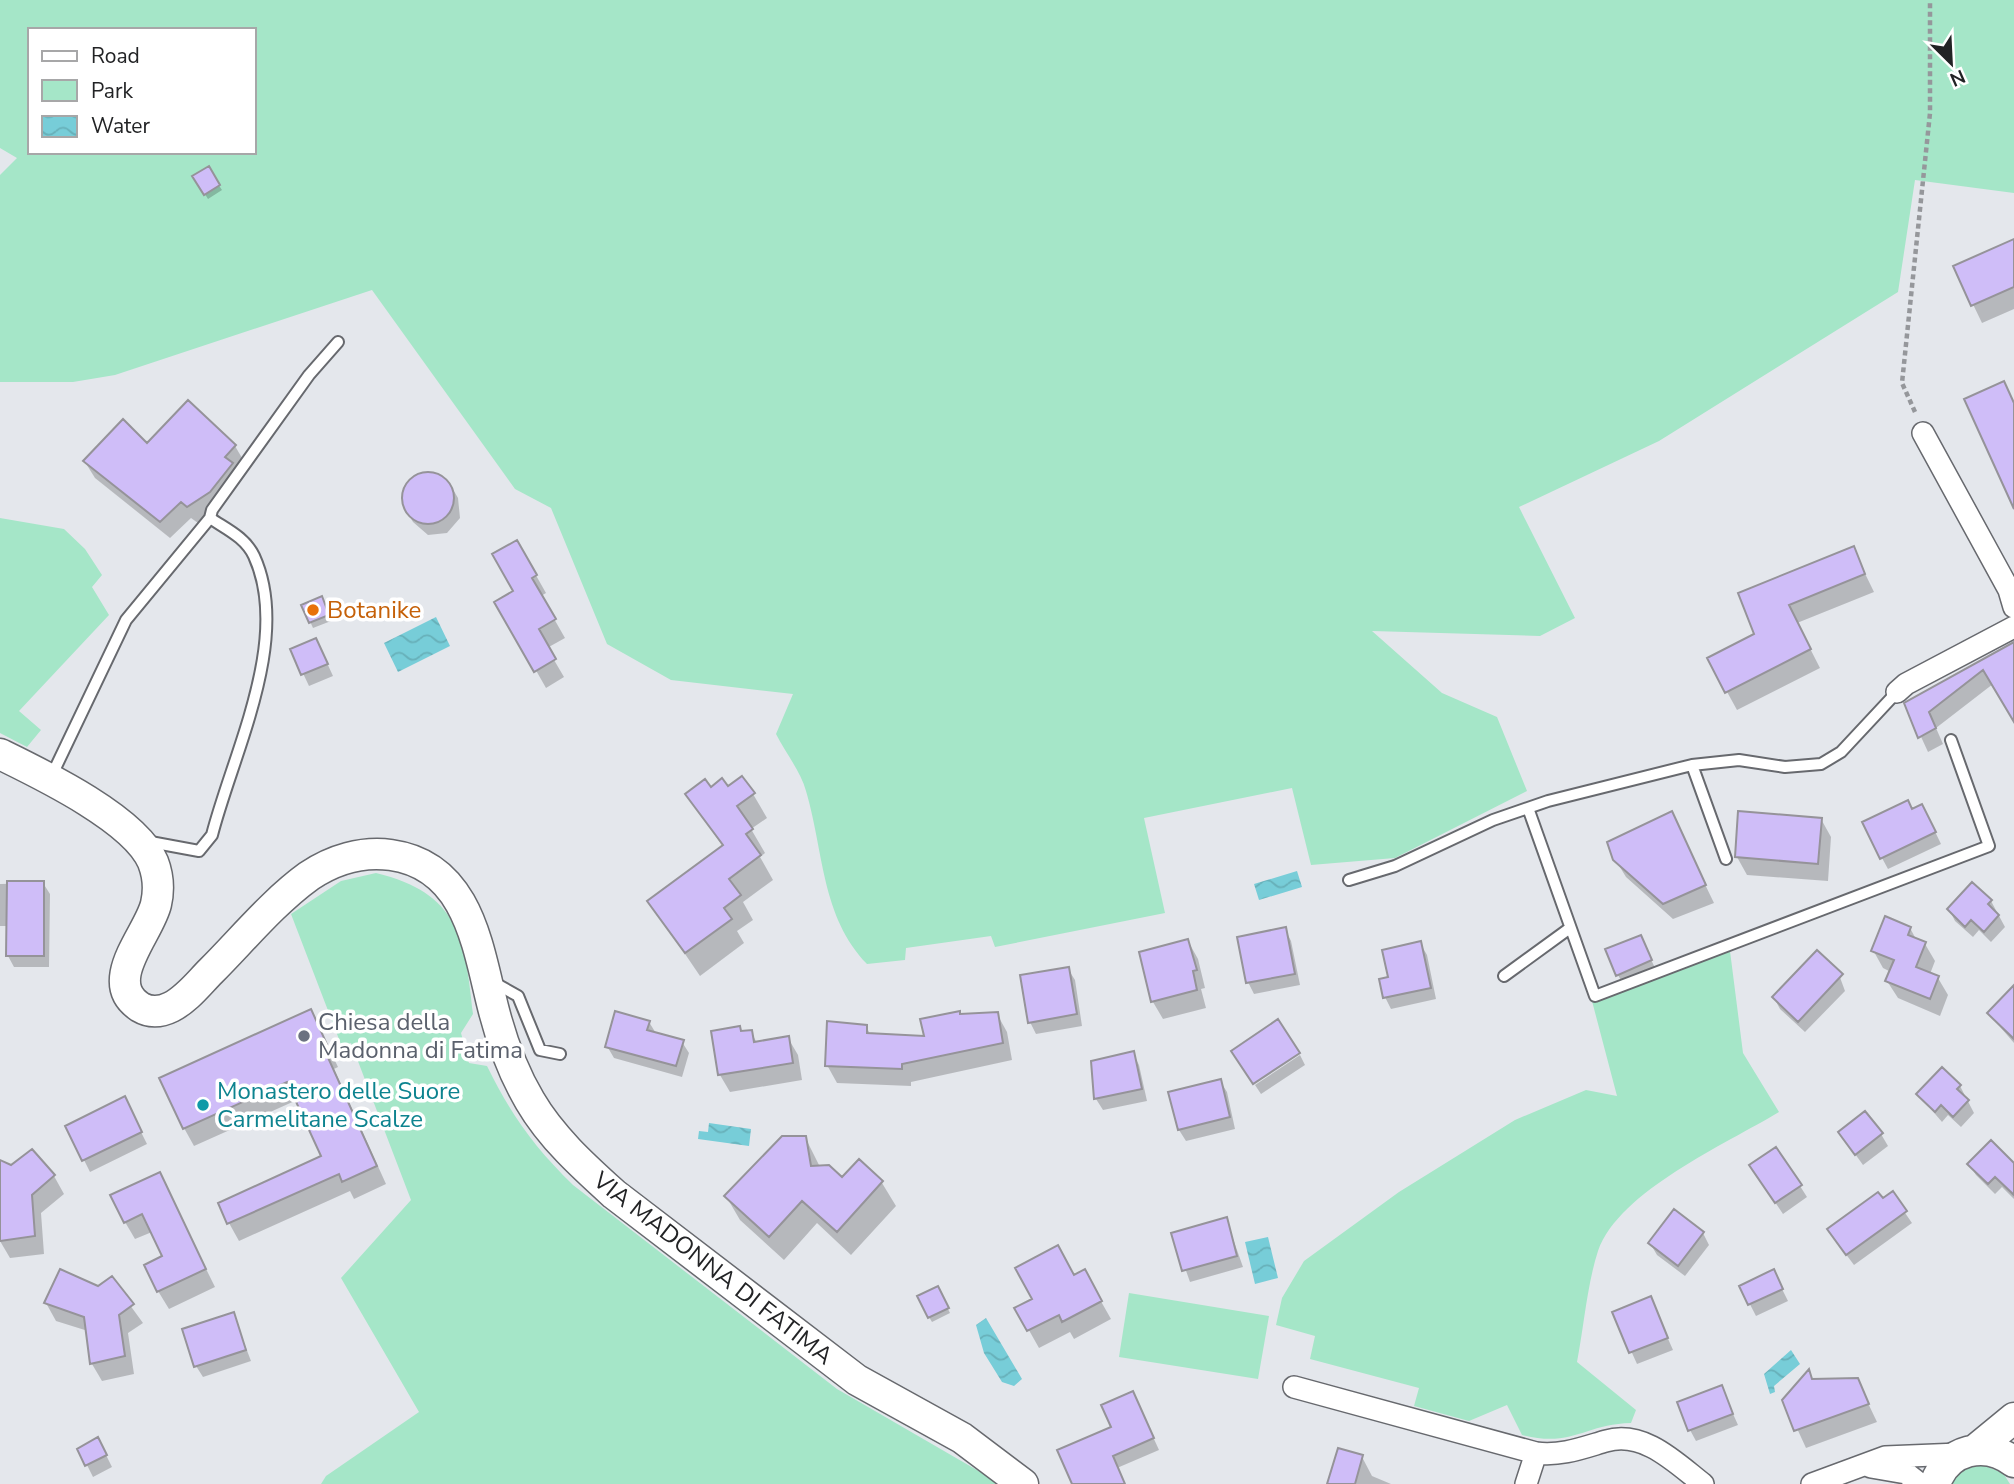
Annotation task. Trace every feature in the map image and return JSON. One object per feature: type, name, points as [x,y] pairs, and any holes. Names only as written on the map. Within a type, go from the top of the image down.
[{"type":"main road","points":[[0,754],[50,779],[104,812],[139,840]]},
{"type":"main road","name":"VIA MADONNA DI FATIMA","points":[[139,840],[154,863],[158,893],[152,916],[126,972],[127,991],[141,1008],[151,1011],[173,1006],[301,882],[339,860],[380,854],[409,860],[450,889],[471,921],[508,1052],[530,1101],[557,1138],[584,1167],[614,1194],[857,1380],[962,1438],[1023,1484]]},
{"type":"main road","points":[[1934,1484],[1947,1463],[2014,1418]]},
{"type":"main road","points":[[1967,1452],[2002,1454],[2014,1462]]},
{"type":"street","points":[[1923,433],[2009,590],[2014,607]]},
{"type":"street","points":[[1897,692],[1906,684],[2014,626]]},
{"type":"street","points":[[1294,1387],[1536,1454],[1554,1455],[1583,1450],[1610,1440],[1634,1441],[1658,1448],[1703,1484]]},
{"type":"street","points":[[1812,1484],[1885,1457],[1967,1452]]},
{"type":"street","points":[[1526,1484],[1536,1454]]},
{"type":"street","points":[[1851,1468],[1895,1470],[1906,1473],[1920,1484]]},
{"type":"lane","points":[[50,779],[126,620],[210,518],[212,510],[309,375],[338,342]]},
{"type":"lane","points":[[139,840],[199,851],[212,835],[265,658],[264,601],[254,555],[238,536],[210,518]]},
{"type":"lane","points":[[1349,880],[1395,866],[1493,820],[1528,808],[1692,765],[1739,760],[1785,767],[1821,764],[1841,752],[1897,692]]},
{"type":"lane","points":[[1528,808],[1595,996],[1989,846],[1951,740]]},
{"type":"lane","points":[[1692,765],[1726,859]]},
{"type":"lane","points":[[1504,976],[1570,928]]},
{"type":"lane","points":[[487,979],[518,996],[540,1050],[559,1054]]},
{"type":"path","points":[[1923,433],[1902,383],[1930,113],[1930,0]]},
{"type":"green space","points":[[0,0],[2014,0],[2014,193],[1915,180],[1898,292],[1659,441],[1519,507],[1575,618],[1540,636],[1372,631],[1442,693],[1497,717],[1527,791],[1395,858],[1311,865],[1292,788],[1144,818],[1165,913],[995,947],[991,936],[906,948],[905,960],[867,964],[852,945],[832,904],[804,784],[776,734],[793,694],[671,680],[607,644],[551,508],[515,489],[372,290],[115,375],[73,382],[0,382],[0,175],[17,158],[0,148]]},
{"type":"green space","points":[[0,518],[64,529],[85,549],[102,575],[92,587],[109,615],[19,711],[41,730],[27,747],[0,733]]},
{"type":"green space","points":[[376,873],[404,882],[425,893],[441,906],[453,922],[461,941],[470,987],[473,1014],[461,1033],[469,1063],[487,1066],[524,1130],[573,1185],[837,1389],[1001,1484],[321,1484],[326,1476],[419,1412],[341,1278],[411,1200],[351,1043],[342,1047],[291,914],[341,881]]},
{"type":"green space","points":[[1730,951],[1743,1053],[1779,1112],[1704,1154],[1651,1189],[1628,1208],[1610,1229],[1598,1251],[1588,1292],[1577,1362],[1636,1410],[1631,1423],[1615,1424],[1554,1439],[1539,1438],[1522,1435],[1507,1405],[1469,1421],[1414,1406],[1419,1388],[1310,1359],[1315,1336],[1276,1325],[1282,1298],[1304,1261],[1399,1192],[1515,1120],[1586,1090],[1617,1096],[1592,1001]]},
{"type":"green space","points":[[1129,1293],[1269,1316],[1258,1379],[1119,1357]]},
{"type":"green space","points":[[1980,1464],[2003,1473],[2010,1484],[1948,1484],[1968,1466]]},
{"type":"water","points":[[436,617],[450,646],[398,672],[384,643]]},
{"type":"water","points":[[1297,871],[1302,887],[1259,900],[1254,884]]},
{"type":"water","points":[[709,1123],[751,1129],[749,1146],[698,1139],[699,1131],[708,1132]]},
{"type":"water","points":[[1268,1237],[1278,1278],[1255,1284],[1245,1242]]},
{"type":"water","points":[[986,1318],[1022,1379],[1014,1386],[1002,1382],[984,1353],[976,1325]]},
{"type":"water","points":[[1791,1350],[1800,1364],[1774,1386],[1775,1392],[1770,1394],[1764,1374]]},
{"type":"building","points":[[209,166],[220,185],[204,195],[192,176]]},
{"type":"building","points":[[2014,239],[2014,287],[1971,306],[1953,266]]},
{"type":"building","points":[[2004,381],[2014,403],[2014,509],[1964,399]]},
{"type":"building","points":[[188,400],[236,445],[225,457],[233,463],[210,492],[187,507],[181,502],[160,522],[83,461],[123,419],[147,443]]},
{"type":"building","points":[[428,472],[438,474],[446,480],[452,488],[452,508],[446,516],[438,522],[428,524],[418,522],[410,516],[404,508],[402,498],[404,488],[410,480],[418,474]]},
{"type":"building","points":[[517,540],[537,575],[532,578],[556,619],[539,629],[556,659],[534,672],[494,602],[513,591],[492,554]]},
{"type":"building","points":[[1854,546],[1865,574],[1789,605],[1811,649],[1725,693],[1707,658],[1754,634],[1738,593]]},
{"type":"building","points":[[322,596],[329,615],[309,623],[301,605]]},
{"type":"building","points":[[316,638],[328,664],[301,675],[290,649]]},
{"type":"building","points":[[2014,642],[2014,722],[1983,670],[1929,712],[1936,728],[1918,738],[1904,703]]},
{"type":"building","points":[[742,776],[755,793],[737,806],[753,829],[746,834],[761,855],[729,879],[741,895],[724,908],[732,919],[685,953],[647,901],[723,845],[685,794],[705,779],[711,787],[722,778],[728,786]]},
{"type":"building","points":[[1908,800],[1912,809],[1922,804],[1936,832],[1880,859],[1862,822]]},
{"type":"building","points":[[1672,811],[1706,885],[1663,904],[1613,860],[1607,842]]},
{"type":"building","points":[[1738,811],[1822,818],[1818,864],[1735,857]]},
{"type":"building","points":[[7,881],[44,881],[44,956],[6,956]]},
{"type":"building","points":[[1972,882],[1992,900],[1988,904],[1999,915],[1984,932],[1971,920],[1965,927],[1947,909]]},
{"type":"building","points":[[1885,916],[1911,927],[1908,935],[1926,942],[1916,967],[1939,976],[1930,999],[1885,981],[1894,960],[1871,951]]},
{"type":"building","points":[[1286,927],[1295,974],[1246,983],[1237,937]]},
{"type":"building","points":[[1641,935],[1652,960],[1616,976],[1605,949]]},
{"type":"building","points":[[1188,939],[1197,970],[1193,971],[1197,990],[1151,1002],[1139,952]]},
{"type":"building","points":[[1421,941],[1431,988],[1383,998],[1379,979],[1388,977],[1382,950]]},
{"type":"building","points":[[1817,950],[1843,974],[1798,1022],[1772,997]]},
{"type":"building","points":[[1069,967],[1077,1014],[1028,1023],[1020,975]]},
{"type":"building","points":[[2014,985],[2014,1039],[1987,1013]]},
{"type":"building","name":"Monastero delle Suore Carmelitane Scalze","points":[[311,1009],[329,1049],[325,1051],[377,1166],[342,1182],[339,1174],[227,1224],[218,1203],[321,1156],[287,1082],[183,1129],[159,1078]]},
{"type":"building","points":[[615,1011],[650,1021],[647,1030],[684,1040],[676,1066],[605,1047]]},
{"type":"building","points":[[960,1011],[960,1014],[998,1012],[1003,1043],[902,1064],[902,1069],[825,1066],[827,1021],[867,1025],[867,1033],[924,1036],[920,1019]]},
{"type":"building","points":[[1278,1019],[1300,1053],[1253,1084],[1231,1051]]},
{"type":"building","points":[[740,1026],[741,1031],[752,1030],[754,1042],[789,1036],[793,1063],[718,1075],[711,1031]]},
{"type":"building","points":[[1134,1051],[1142,1089],[1094,1099],[1091,1061]]},
{"type":"building","points":[[1942,1067],[1961,1085],[1957,1089],[1969,1100],[1953,1117],[1941,1105],[1935,1112],[1916,1094]]},
{"type":"building","points":[[1221,1079],[1230,1117],[1178,1130],[1168,1092]]},
{"type":"building","points":[[125,1096],[142,1132],[82,1161],[65,1126]]},
{"type":"building","points":[[1865,1111],[1883,1133],[1855,1155],[1838,1132]]},
{"type":"building","points":[[782,1136],[806,1136],[811,1166],[829,1165],[842,1177],[859,1159],[883,1181],[837,1232],[802,1201],[769,1237],[724,1196]]},
{"type":"building","points":[[1991,1140],[2014,1163],[2014,1195],[1995,1177],[1988,1184],[1967,1164]]},
{"type":"building","points":[[1776,1147],[1802,1185],[1775,1203],[1749,1165]]},
{"type":"building","points":[[32,1149],[55,1175],[32,1195],[35,1236],[0,1241],[0,1160],[11,1165]]},
{"type":"building","points":[[160,1172],[206,1269],[157,1292],[144,1265],[162,1256],[142,1214],[124,1223],[110,1195]]},
{"type":"building","points":[[1893,1191],[1907,1211],[1846,1255],[1827,1229],[1878,1192],[1883,1198]]},
{"type":"building","points":[[1674,1209],[1704,1232],[1678,1266],[1648,1243]]},
{"type":"building","points":[[1227,1217],[1237,1256],[1182,1271],[1171,1233]]},
{"type":"building","points":[[1058,1245],[1074,1275],[1085,1269],[1102,1301],[1062,1322],[1059,1315],[1027,1331],[1014,1308],[1032,1299],[1015,1268]]},
{"type":"building","points":[[60,1269],[98,1286],[112,1276],[134,1304],[119,1315],[125,1356],[90,1364],[84,1317],[44,1303]]},
{"type":"building","points":[[1774,1269],[1783,1289],[1748,1305],[1739,1286]]},
{"type":"building","points":[[938,1286],[949,1308],[928,1318],[917,1296]]},
{"type":"building","points":[[1651,1296],[1668,1338],[1629,1353],[1612,1312]]},
{"type":"building","points":[[234,1312],[246,1350],[194,1367],[182,1329]]},
{"type":"building","points":[[1809,1369],[1812,1379],[1858,1378],[1869,1404],[1794,1431],[1782,1400]]},
{"type":"building","points":[[1722,1385],[1733,1414],[1688,1431],[1677,1402]]},
{"type":"building","points":[[1133,1391],[1154,1438],[1113,1456],[1125,1484],[1072,1484],[1057,1450],[1111,1427],[1101,1405]]},
{"type":"building","points":[[98,1437],[107,1455],[85,1466],[77,1449]]},
{"type":"building","points":[[1338,1448],[1363,1455],[1355,1484],[1327,1484]]},
{"type":"place","name":"Botanike","points":[[313,610]]},
{"type":"place","name":"Chiesa della Madonna di Fatima","points":[[304,1036]]},
{"type":"place","name":"Monastero delle Suore Carmelitane Scalze","points":[[203,1105]]}]
